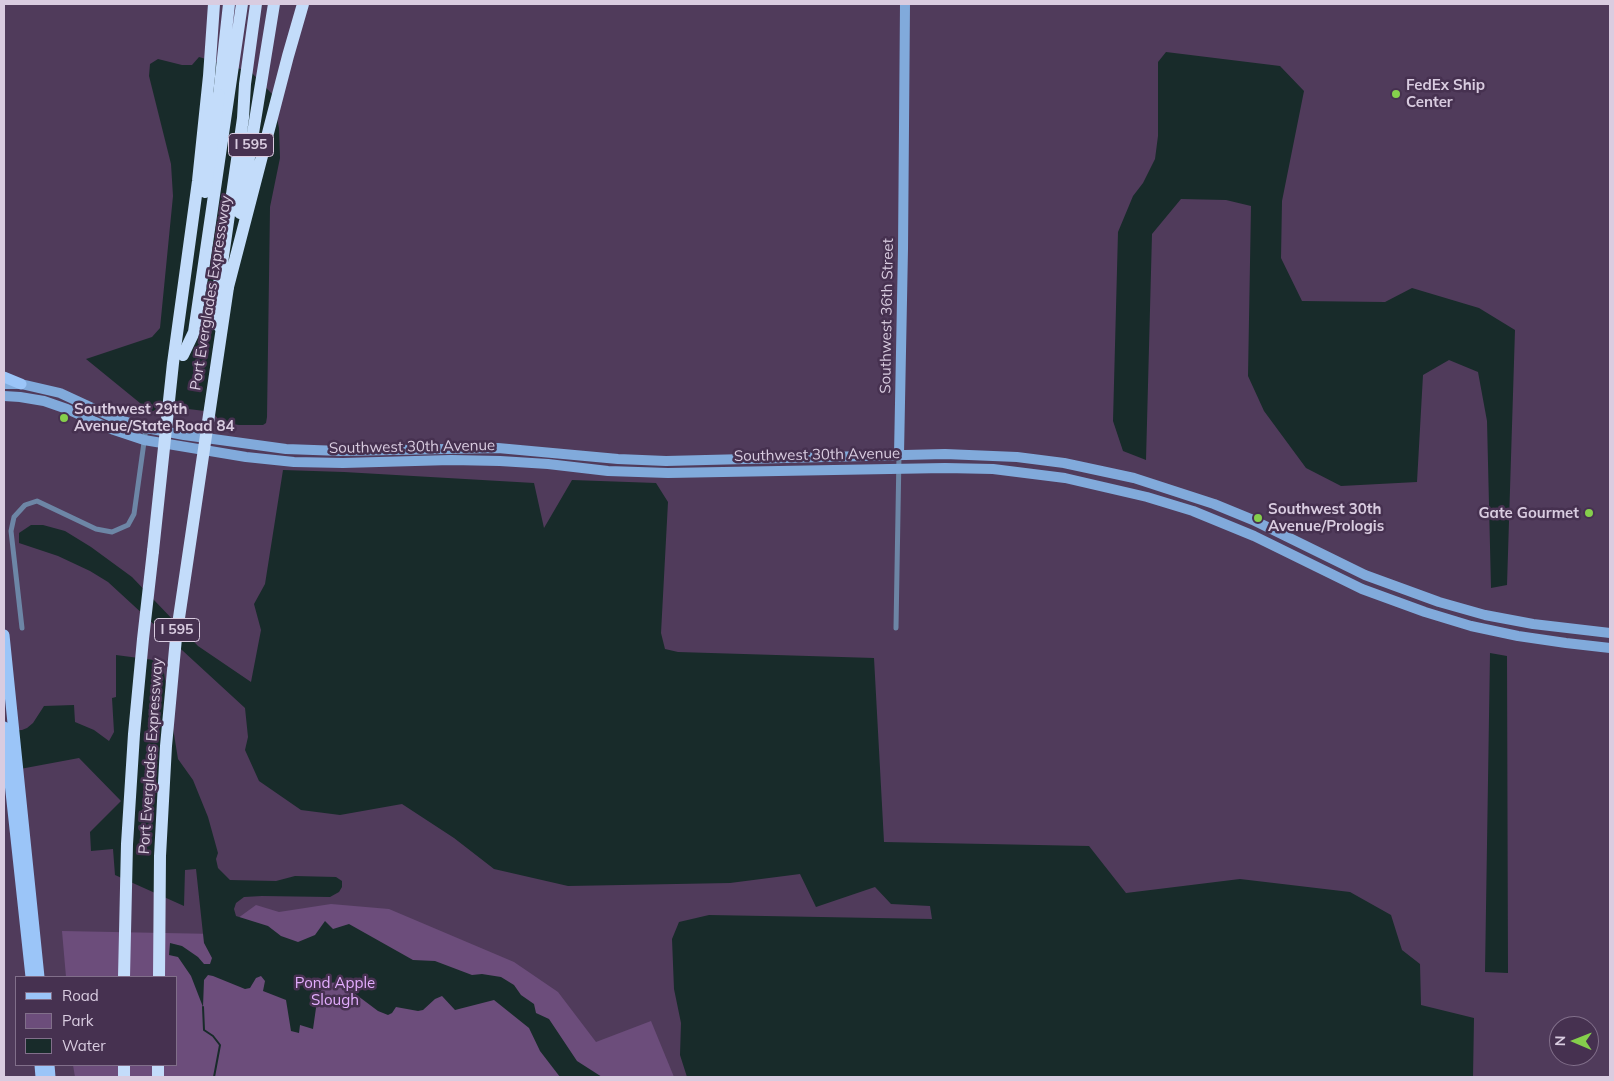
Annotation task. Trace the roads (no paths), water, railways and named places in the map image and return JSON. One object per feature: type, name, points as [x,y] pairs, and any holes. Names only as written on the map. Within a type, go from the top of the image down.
[{"type":"highway","points":[[153,551],[173,363],[198,181],[209,76],[214,4]]},
{"type":"highway","name":"Port Everglades Expressway","points":[[124,976],[127,844],[134,734],[143,639],[153,551],[183,355],[219,95],[229,4]]},
{"type":"highway","points":[[183,355],[194,332],[242,4]]},
{"type":"highway","points":[[220,336],[217,298],[243,118],[245,84],[256,4]]},
{"type":"highway","points":[[243,118],[253,84],[265,4]]},
{"type":"highway","name":"Port Everglades Expressway","points":[[159,976],[160,856],[167,726],[180,610],[220,336],[274,4]]},
{"type":"highway","points":[[228,287],[288,56],[304,4]]},
{"type":"main road","name":"Southwest 36th Street","points":[[899,454],[905,4]]},
{"type":"main road","points":[[4,376],[21,384]]},
{"type":"main road","name":"Southwest 30th Avenue","points":[[4,384],[21,384],[60,393],[114,418],[146,428],[268,447],[309,450],[498,448],[618,459],[710,460],[961,454],[1017,457],[1088,468],[1134,478],[1214,504],[1253,520],[1357,571],[1395,587],[1439,602],[1485,615],[1533,624],[1610,633]]},
{"type":"main road","name":"Southwest 30th Avenue","points":[[4,396],[44,401],[111,429],[144,440],[246,457],[319,463],[475,460],[548,464],[620,472],[969,468],[1017,471],[1073,479],[1124,490],[1170,503],[1214,519],[1268,543],[1340,579],[1425,612],[1471,626],[1510,634],[1610,648]]},
{"type":"main road","points":[[710,460],[710,472]]},
{"type":"main road","points":[[4,635],[31,976]]},
{"type":"main road","points":[[4,727],[15,788],[39,976]]},
{"type":"street","points":[[22,628],[11,532],[14,517],[25,505],[37,501],[96,529],[112,532],[128,525],[134,514],[146,428]]},
{"type":"street","name":"Southwest 36th Street","points":[[896,628],[899,454]]},
{"type":"water","points":[[1166,52],[1280,66],[1304,91],[1282,201],[1281,258],[1302,301],[1385,302],[1412,288],[1479,308],[1515,330],[1507,585],[1491,588],[1487,421],[1478,372],[1449,360],[1423,375],[1417,482],[1341,486],[1306,468],[1264,411],[1248,376],[1251,206],[1226,200],[1181,199],[1152,234],[1146,460],[1123,451],[1113,421],[1118,232],[1133,196],[1143,183],[1155,159],[1158,136],[1158,62]]},
{"type":"water","points":[[199,57],[251,72],[272,94],[279,128],[280,158],[270,207],[267,417],[266,423],[263,425],[239,425],[220,422],[213,412],[164,406],[151,412],[86,359],[152,337],[160,328],[173,196],[171,164],[149,76],[150,64],[158,59],[182,65],[192,65]]},
{"type":"water","points":[[283,470],[534,483],[544,528],[572,480],[656,483],[668,502],[661,633],[665,649],[678,652],[874,658],[884,842],[1089,846],[1126,893],[1240,879],[1350,892],[1391,915],[1402,950],[1420,964],[1421,1005],[1474,1018],[1473,1077],[687,1077],[680,1055],[681,1023],[674,989],[672,939],[679,922],[709,915],[932,919],[930,906],[891,904],[875,887],[816,907],[800,874],[730,883],[568,886],[494,869],[454,838],[402,804],[340,815],[301,810],[259,781],[245,750],[248,737],[245,708],[108,582],[58,556],[19,543],[19,533],[31,525],[43,525],[65,531],[91,547],[132,577],[198,646],[251,682],[261,630],[254,604],[265,584]]},
{"type":"water","points":[[1490,653],[1507,656],[1508,973],[1485,972]]},
{"type":"water","points":[[116,655],[154,660],[163,667],[178,759],[193,780],[208,817],[218,853],[216,859],[218,868],[230,880],[276,881],[295,876],[336,877],[342,881],[342,887],[339,892],[330,897],[244,897],[236,903],[234,909],[236,916],[268,926],[281,936],[298,942],[315,935],[325,921],[333,929],[349,924],[413,960],[435,961],[472,975],[482,974],[501,977],[514,985],[521,995],[534,1004],[536,1013],[549,1019],[577,1061],[602,1077],[560,1077],[540,1051],[529,1028],[494,1000],[455,1010],[442,996],[435,999],[423,1010],[418,1011],[396,1007],[388,1015],[378,1011],[354,993],[346,982],[324,983],[317,1001],[313,1029],[300,1025],[299,1033],[291,1031],[286,1000],[263,991],[265,981],[261,976],[256,978],[250,988],[245,989],[208,975],[204,980],[203,1007],[191,976],[178,957],[169,955],[170,943],[182,946],[198,957],[204,964],[210,964],[212,958],[204,943],[196,869],[185,870],[184,906],[115,875],[113,849],[91,851],[90,832],[121,801],[79,758],[4,772],[4,731],[27,728],[33,723],[44,706],[74,705],[75,722],[94,730],[109,741],[114,732],[112,698],[116,697]]},
{"type":"waterway","points":[[203,1007],[204,1030],[213,1036],[220,1045],[214,1077]]},
{"type":"place","name":"FedEx Ship Center","points":[[1396,94]]},
{"type":"place","name":"Southwest 29th Avenue/State Road 84","points":[[64,418]]},
{"type":"place","name":"Gate Gourmet","points":[[1589,513]]},
{"type":"place","name":"Southwest 30th Avenue/Prologis","points":[[1258,518]]},
{"type":"park label","name":"Pond Apple Slough","points":[[335,992]]}]
